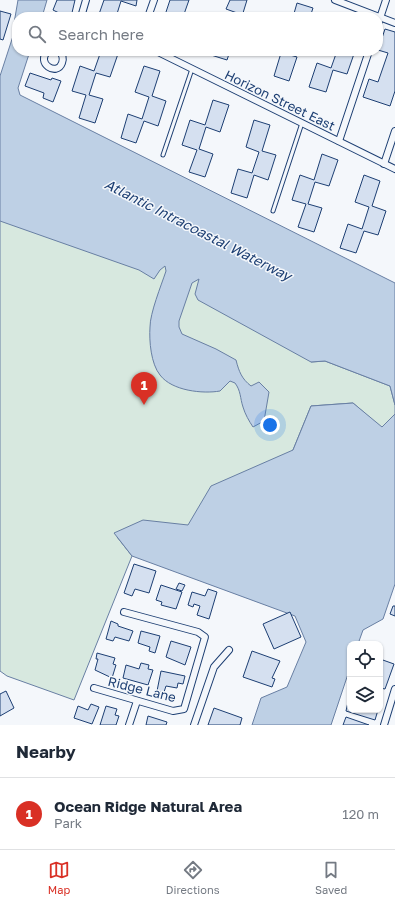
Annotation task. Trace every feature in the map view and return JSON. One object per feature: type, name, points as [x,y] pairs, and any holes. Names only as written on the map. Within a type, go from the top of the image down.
[{"type":"street","points":[[82,12],[86,0]]},
{"type":"street","points":[[150,12],[154,0]]},
{"type":"street","points":[[335,0],[370,12]]},
{"type":"street","points":[[382,12],[386,0]]},
{"type":"street","points":[[383,17],[395,22]]},
{"type":"street","points":[[44,56],[44,62],[51,68],[60,66],[63,62],[63,56]]},
{"type":"street","name":"Horizon Street East","points":[[166,56],[395,169]]},
{"type":"street","points":[[339,141],[367,56]]},
{"type":"street","points":[[384,164],[395,131]]},
{"type":"street","name":"Ridge Lane","points":[[94,688],[173,711],[184,708],[206,637],[198,632],[124,612]]},
{"type":"street","points":[[194,725],[214,667],[229,650]]},
{"type":"street","points":[[384,725],[395,689]]},
{"type":"street","points":[[129,725],[137,701]]},
{"type":"lane","points":[[163,155],[192,69]]},
{"type":"lane","points":[[273,210],[302,123]]},
{"type":"shaded area","points":[[0,168],[319,313],[311,362],[325,361],[390,386],[395,405],[395,414],[382,428],[353,403],[311,406],[293,450],[231,576],[117,537],[132,556],[74,700],[7,676],[0,671]]},
{"type":"water","points":[[18,0],[47,0],[43,12],[16,12]]},
{"type":"water","name":"Atlantic Intracoastal Waterway","points":[[12,39],[12,56],[28,56],[18,88],[20,95],[395,283],[395,405],[390,386],[325,361],[311,362],[198,300],[195,294],[199,279],[192,283],[179,321],[179,327],[182,334],[216,349],[236,360],[241,375],[245,381],[251,386],[259,382],[269,392],[264,421],[253,427],[245,412],[235,383],[230,381],[220,391],[205,392],[180,388],[165,380],[154,365],[151,352],[150,321],[166,271],[165,266],[160,270],[154,279],[139,270],[0,221],[0,76]]},
{"type":"water","points":[[353,403],[382,427],[395,414],[395,584],[383,619],[363,630],[359,641],[347,641],[347,677],[331,725],[252,725],[261,698],[287,687],[306,642],[295,616],[132,556],[114,533],[143,520],[188,525],[211,486],[293,450],[311,406]]},
{"type":"building","points":[[57,0],[75,0],[72,12],[57,12],[53,10]]},
{"type":"building","points":[[104,0],[137,0],[136,6],[121,1],[118,12],[100,12]]},
{"type":"building","points":[[170,0],[189,0],[185,12],[166,12]]},
{"type":"building","points":[[230,0],[247,0],[243,12],[234,12],[226,9]]},
{"type":"building","points":[[297,3],[313,8],[312,12],[294,12]]},
{"type":"building","points":[[0,11],[11,14],[3,40],[0,39]]},
{"type":"building","points":[[385,29],[395,32],[395,91],[390,106],[363,97],[369,79],[378,82],[388,53],[383,52],[383,35]]},
{"type":"building","points":[[99,56],[117,56],[110,77],[96,73],[89,95],[103,99],[95,123],[79,118],[86,95],[72,91],[80,66],[94,71]]},
{"type":"building","points":[[214,56],[228,56],[227,60]]},
{"type":"building","points":[[280,56],[297,57],[289,81],[274,76]]},
{"type":"building","points":[[335,56],[353,56],[347,74],[333,70],[326,92],[309,87],[317,63],[331,68]]},
{"type":"building","points":[[144,66],[160,71],[152,96],[166,101],[158,126],[144,121],[136,143],[121,138],[128,114],[142,119],[149,97],[135,92]]},
{"type":"building","points":[[30,73],[51,80],[52,78],[61,81],[53,102],[43,98],[44,93],[25,86]]},
{"type":"building","points":[[213,100],[229,105],[220,132],[206,127],[199,149],[213,154],[205,177],[189,172],[197,150],[182,145],[190,120],[205,125]]},
{"type":"building","points":[[254,120],[270,125],[262,151],[276,155],[268,180],[254,175],[247,198],[231,193],[238,169],[252,173],[259,152],[246,147]]},
{"type":"building","points":[[322,154],[338,160],[329,186],[315,182],[308,204],[322,208],[314,232],[298,227],[306,204],[292,200],[300,175],[314,180]]},
{"type":"building","points":[[364,175],[380,181],[372,206],[386,211],[378,235],[364,231],[356,253],[340,248],[348,224],[362,229],[369,207],[355,202]]},
{"type":"building","points":[[134,564],[156,571],[149,593],[135,589],[132,596],[124,593]]},
{"type":"building","points":[[179,583],[185,585],[182,591],[176,589]]},
{"type":"building","points":[[161,585],[182,592],[176,609],[161,605],[162,602],[156,600]]},
{"type":"building","points":[[208,589],[217,592],[209,619],[197,615],[200,606],[194,604],[193,607],[188,605],[192,592],[205,596]]},
{"type":"building","points":[[393,606],[395,606],[395,616],[390,614]]},
{"type":"building","points":[[290,612],[301,637],[274,649],[263,624]]},
{"type":"building","points":[[111,621],[118,624],[118,626],[133,631],[129,641],[115,637],[113,641],[106,639]]},
{"type":"building","points":[[141,631],[160,636],[155,653],[149,651],[150,647],[138,643]]},
{"type":"building","points":[[171,641],[191,647],[185,665],[166,657]]},
{"type":"building","points":[[252,651],[280,661],[272,678],[275,679],[272,687],[243,677]]},
{"type":"building","points":[[97,653],[115,658],[113,664],[116,665],[112,678],[95,670],[98,659],[96,659]]},
{"type":"building","points":[[383,660],[394,664],[385,689],[383,689]]},
{"type":"building","points":[[141,663],[149,665],[148,669],[153,670],[148,685],[123,678],[126,665],[139,669]]},
{"type":"building","points":[[161,671],[185,676],[183,684],[178,683],[177,688],[166,686],[164,692],[157,691]]},
{"type":"building","points":[[6,691],[14,708],[0,716],[0,694]]},
{"type":"building","points":[[91,704],[99,707],[92,724],[74,718],[78,706],[88,710]]},
{"type":"building","points":[[106,706],[117,709],[115,715],[119,716],[116,725],[100,725]]},
{"type":"building","points":[[214,708],[242,718],[240,725],[208,725]]},
{"type":"building","points":[[352,713],[377,713],[375,720]]},
{"type":"building","points":[[148,716],[167,722],[166,725],[146,725]]},
{"type":"building","points":[[346,717],[369,725],[343,725]]},
{"type":"place","name":"Ocean Ridge Natural Area","points":[[144,405]]}]
